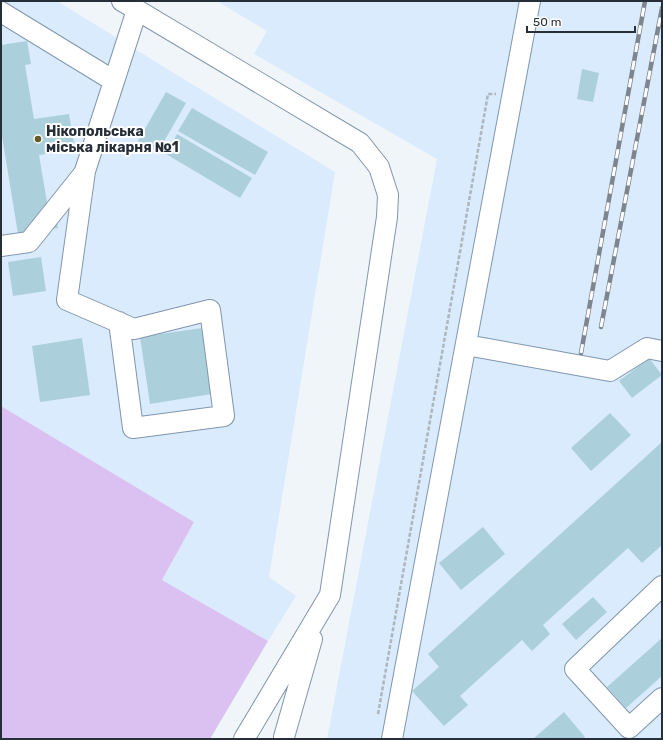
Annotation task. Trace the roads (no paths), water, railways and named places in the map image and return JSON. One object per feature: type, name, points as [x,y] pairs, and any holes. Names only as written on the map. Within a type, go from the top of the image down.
[{"type":"street","points":[[392,739],[530,1]]},
{"type":"street","points":[[119,322],[133,428],[224,416],[210,310],[134,329],[119,322],[67,300],[85,171],[114,81],[130,6],[360,143],[379,167],[388,195],[387,217],[330,595],[244,739]]},
{"type":"street","points":[[1,12],[114,81]]},
{"type":"street","points":[[1,246],[29,242],[85,171]]},
{"type":"street","points":[[466,345],[610,371],[647,348],[662,351]]},
{"type":"street","points":[[662,586],[575,669],[629,728],[662,698]]},
{"type":"street","points":[[284,739],[320,613]]},
{"type":"railway","points":[[581,353],[645,1]]},
{"type":"railway","points":[[601,327],[662,8]]},
{"type":"place","name":"Нікопольська міська лікарня №1","points":[[38,139]]}]
